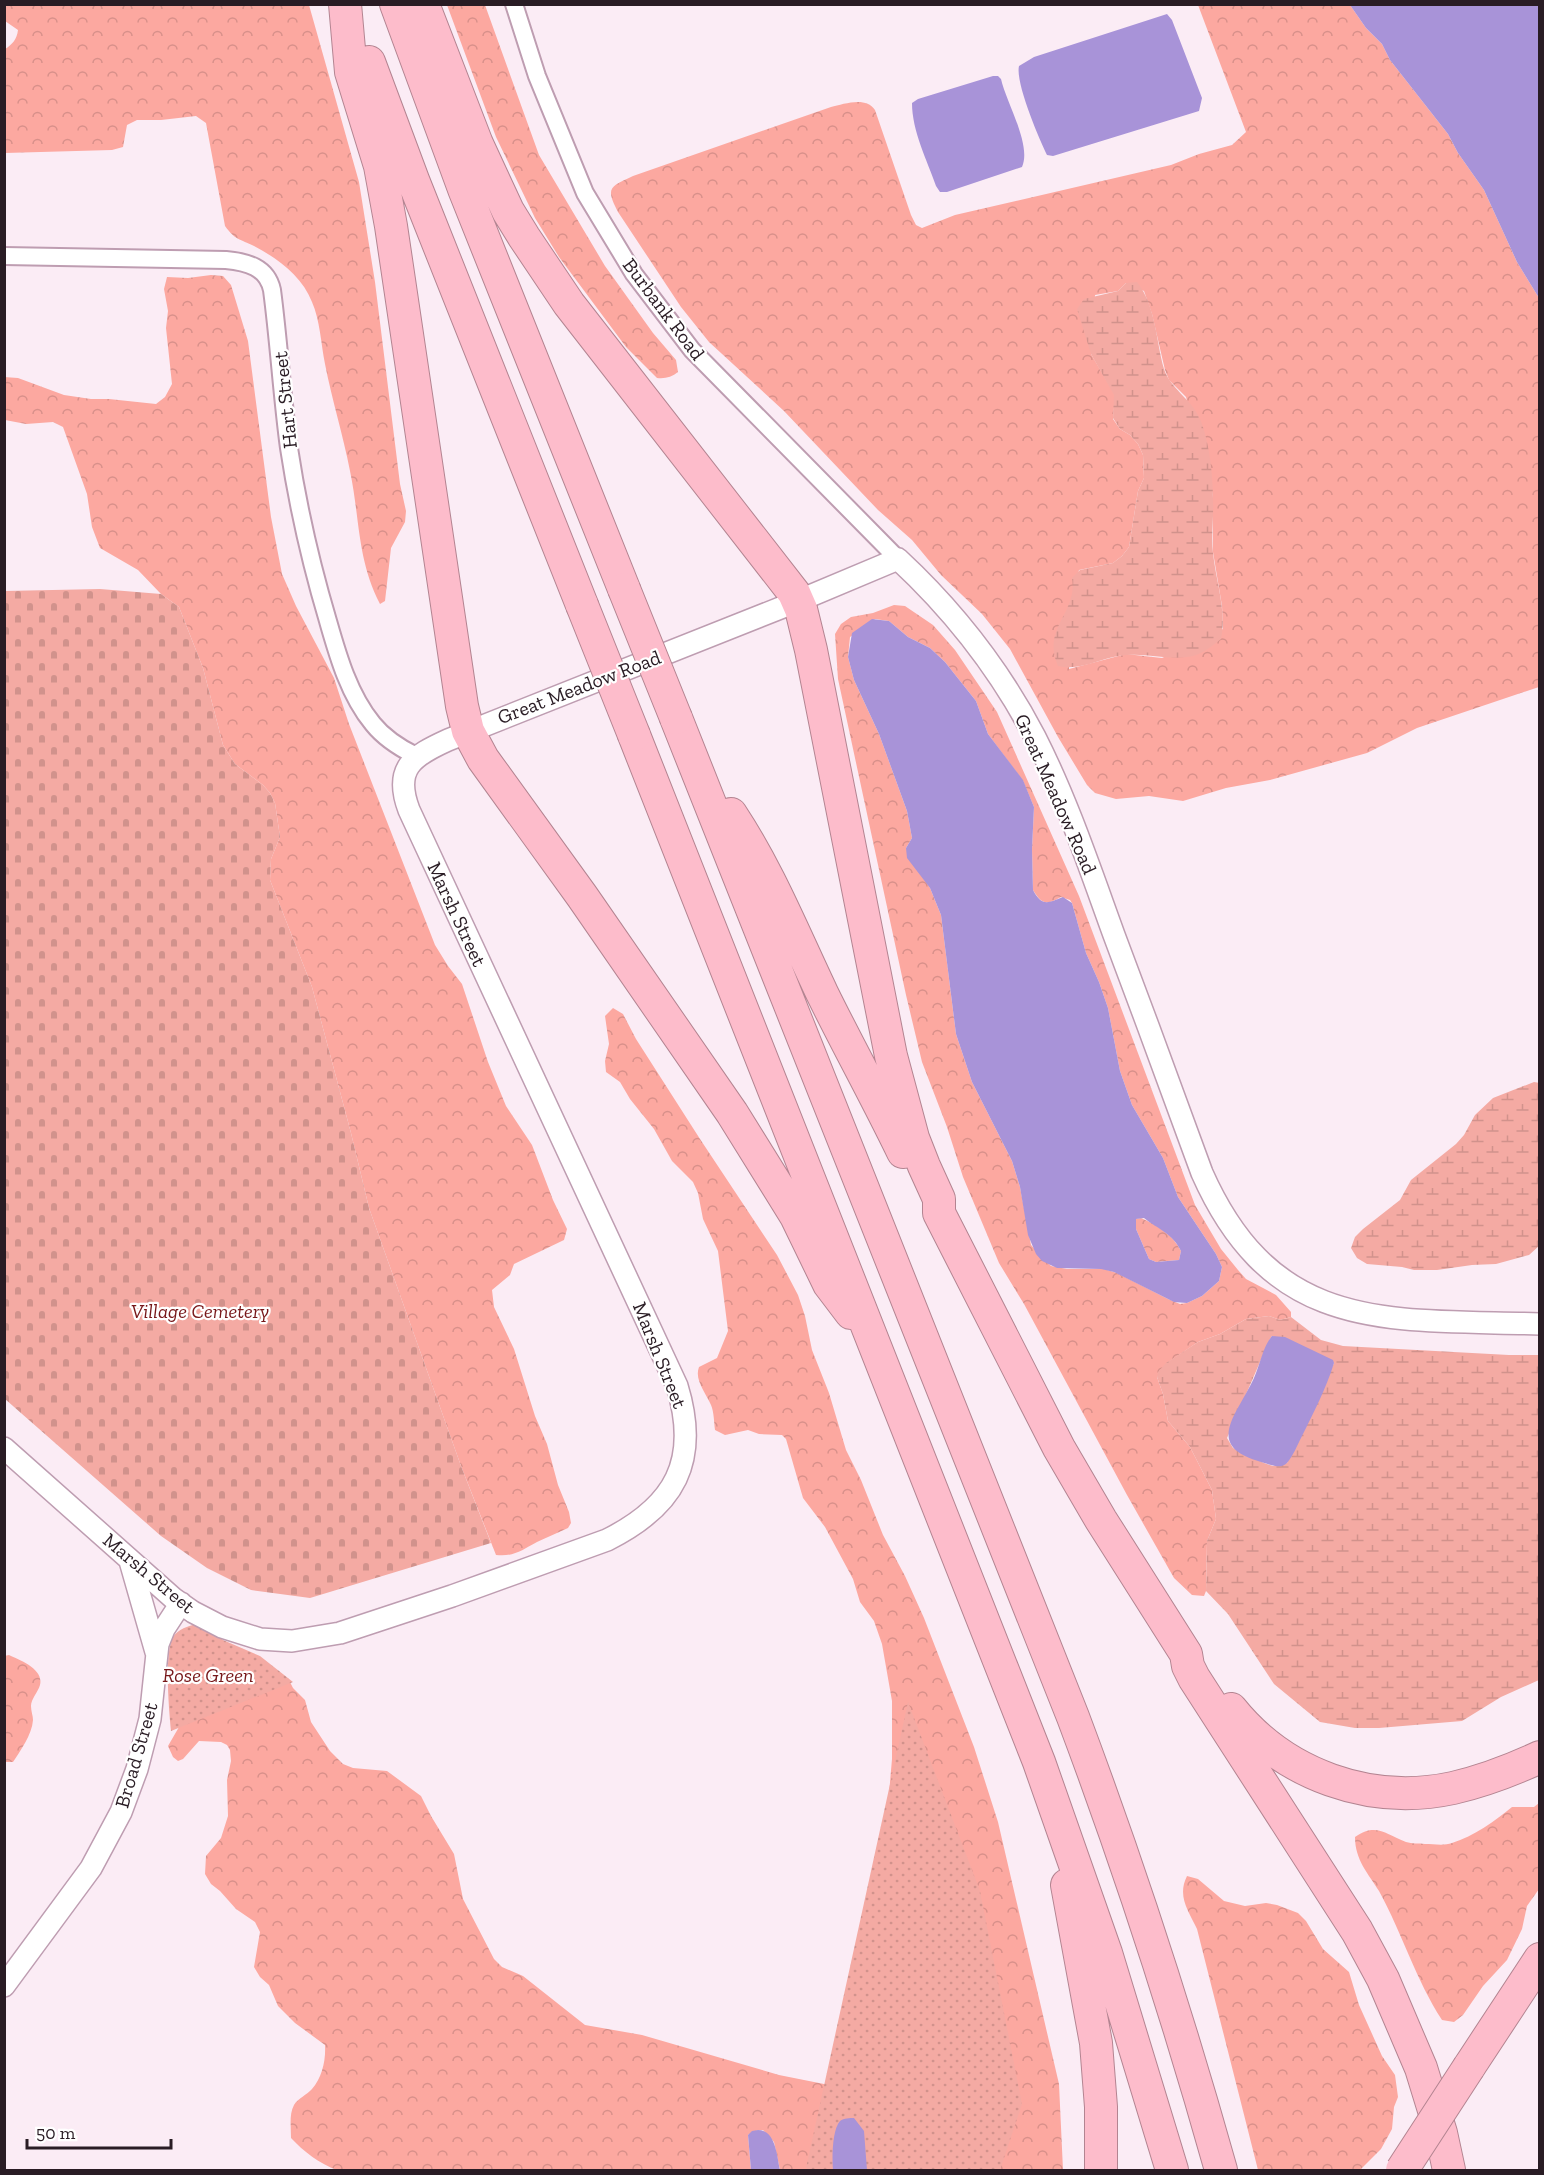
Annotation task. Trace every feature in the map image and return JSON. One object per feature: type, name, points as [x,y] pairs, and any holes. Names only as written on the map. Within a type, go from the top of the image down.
[{"type":"highway","points":[[348,4],[413,180],[1000,1660],[1062,1824],[1113,1973],[1172,2170]]},
{"type":"highway","points":[[348,4],[351,72],[380,166],[391,226],[462,706],[468,731],[487,764],[582,896],[739,1123],[796,1216],[834,1293],[871,1331]]},
{"type":"highway","points":[[396,4],[493,263],[701,778],[1081,1739],[1122,1850],[1158,1959],[1221,2170]]},
{"type":"highway","points":[[423,4],[477,144],[508,211],[524,237],[569,304],[789,586],[798,601],[811,650],[891,1056],[914,1138],[939,1199],[939,1213],[1017,1369],[1101,1521],[1186,1654],[1200,1665],[1231,1710],[1257,1736],[1299,1766],[1336,1783],[1384,1792],[1430,1791],[1497,1775],[1539,1757]]},
{"type":"highway","points":[[701,778],[730,813],[756,854],[850,1049],[927,1200],[933,1210],[939,1213]]},
{"type":"highway","points":[[1186,1654],[1188,1666],[1194,1678],[1340,1905],[1383,1979],[1421,2068],[1441,2133],[1449,2170]]},
{"type":"highway","points":[[1062,1824],[1069,1899],[1097,2053],[1101,2107],[1101,2170]]},
{"type":"highway","points":[[1402,2170],[1539,1959]]},
{"type":"street","name":"Burbank Road","points":[[514,4],[537,76],[585,193],[634,274],[692,350],[898,559]]},
{"type":"street","name":"Hart Street","points":[[4,256],[226,260],[249,264],[263,272],[272,290],[289,447],[298,502],[312,566],[334,641],[354,693],[367,716],[391,741],[417,756]]},
{"type":"street","name":"Great Meadow Road","points":[[417,756],[468,731],[798,601],[898,559],[946,607],[970,637],[1005,686],[1035,739],[1071,819],[1202,1173],[1224,1216],[1247,1248],[1269,1270],[1292,1286],[1319,1300],[1351,1311],[1383,1318],[1539,1324]]},
{"type":"street","name":"Marsh Street","points":[[4,1448],[181,1603],[222,1627],[260,1639],[292,1641],[340,1633],[608,1540],[633,1527],[654,1510],[672,1486],[682,1462],[686,1441],[686,1420],[680,1395],[669,1366],[556,1129],[405,801],[404,775],[417,756]]},
{"type":"street","points":[[130,1560],[154,1640],[156,1661]]},
{"type":"street","name":"Broad Street","points":[[4,1986],[91,1868],[112,1831],[128,1795],[144,1743],[154,1694],[158,1644],[164,1629],[181,1603]]},
{"type":"green space","points":[[5,4],[309,5],[359,182],[375,282],[400,484],[406,511],[405,522],[391,548],[385,601],[380,604],[363,555],[350,471],[315,309],[302,284],[288,269],[263,251],[235,237],[225,226],[206,123],[196,116],[137,120],[127,125],[123,147],[112,150],[5,153],[5,49],[14,41],[18,30],[5,21]]},
{"type":"green space","points":[[447,5],[485,5],[539,155],[605,266],[653,333],[676,360],[678,372],[676,374],[666,378],[657,378],[626,347],[559,257],[535,218],[496,137]]},
{"type":"green space","points":[[1198,5],[1350,5],[1366,28],[1382,44],[1390,60],[1448,134],[1458,153],[1484,190],[1517,262],[1539,298],[1539,687],[1417,728],[1367,753],[1270,780],[1226,788],[1183,801],[1149,796],[1116,799],[1095,793],[1087,785],[1010,649],[982,614],[941,575],[912,540],[878,510],[784,411],[709,342],[681,307],[618,212],[611,193],[615,186],[633,176],[831,107],[854,102],[866,103],[875,110],[911,215],[916,225],[922,228],[955,215],[1171,165],[1232,145],[1246,132]],"holes":[[[1126,283],[1144,291],[1152,314],[1165,370],[1169,380],[1186,397],[1213,495],[1213,552],[1222,606],[1223,629],[1162,658],[1126,654],[1069,669],[1071,601],[1079,570],[1113,563],[1129,547],[1138,491],[1144,478],[1143,455],[1138,444],[1120,429],[1113,419],[1115,395],[1091,354],[1095,295],[1118,291]]]},
{"type":"green space","points":[[223,276],[231,285],[248,341],[271,517],[282,574],[334,678],[349,724],[435,945],[462,984],[488,1062],[506,1106],[532,1145],[567,1229],[564,1240],[514,1264],[510,1275],[492,1290],[494,1307],[514,1349],[571,1523],[568,1528],[513,1554],[496,1555],[461,1466],[369,1208],[312,987],[270,880],[271,859],[280,837],[275,803],[263,785],[235,764],[223,745],[203,668],[179,607],[161,594],[138,570],[100,548],[92,527],[87,494],[63,427],[53,422],[26,424],[5,420],[4,377],[18,378],[64,395],[156,404],[165,397],[172,384],[166,328],[168,311],[164,289],[167,277],[188,278]]},
{"type":"green space","points":[[1137,282],[1152,313],[1167,376],[1199,417],[1205,435],[1212,479],[1212,546],[1223,618],[1221,639],[1193,656],[1176,658],[1127,655],[1075,667],[1058,666],[1054,653],[1054,641],[1070,601],[1072,578],[1080,570],[1113,563],[1129,547],[1138,491],[1144,478],[1143,455],[1138,444],[1120,429],[1113,418],[1114,395],[1091,354],[1077,309],[1084,299],[1118,291],[1126,283]]},
{"type":"green space","name":"Village Cemetery","points":[[100,589],[161,594],[179,607],[203,668],[223,745],[235,764],[263,785],[275,803],[280,837],[271,859],[270,880],[312,987],[369,1208],[461,1466],[491,1543],[310,1598],[251,1590],[207,1568],[161,1536],[5,1399],[5,591]]},
{"type":"green space","points":[[894,605],[905,606],[933,625],[955,650],[997,712],[1079,896],[1195,1205],[1221,1249],[1246,1279],[1276,1295],[1291,1312],[1291,1317],[1280,1320],[1269,1316],[1246,1319],[1220,1334],[1198,1342],[1167,1363],[1157,1377],[1168,1421],[1190,1447],[1212,1490],[1216,1519],[1207,1541],[1204,1596],[1192,1595],[1174,1578],[1024,1304],[999,1263],[963,1177],[922,1062],[838,679],[835,634],[841,624],[851,617],[873,613]],"holes":[[[875,619],[889,621],[908,637],[930,648],[945,662],[976,701],[988,734],[1023,781],[1034,807],[1033,890],[1042,901],[1048,902],[1061,897],[1072,903],[1086,953],[1108,1008],[1120,1071],[1132,1105],[1163,1158],[1178,1197],[1216,1254],[1222,1267],[1219,1281],[1202,1296],[1187,1303],[1180,1304],[1117,1273],[1104,1269],[1067,1269],[1051,1266],[1031,1245],[1020,1187],[1012,1161],[972,1082],[956,1034],[941,915],[930,888],[906,848],[912,838],[907,811],[879,734],[854,680],[848,657],[850,637]]]},
{"type":"green space","points":[[613,1008],[623,1014],[636,1039],[777,1255],[798,1295],[812,1350],[829,1393],[846,1450],[883,1535],[924,1618],[974,1747],[998,1822],[1059,2084],[1063,2170],[780,2170],[774,2142],[763,2130],[758,2130],[748,2135],[751,2170],[337,2170],[312,2157],[291,2138],[292,2109],[318,2080],[324,2063],[325,2045],[295,2023],[278,2006],[269,1985],[254,1967],[260,1932],[255,1922],[236,1909],[211,1884],[205,1874],[206,1856],[221,1838],[228,1816],[227,1780],[231,1761],[230,1750],[221,1742],[199,1741],[183,1759],[178,1761],[173,1757],[168,1746],[179,1727],[288,1678],[293,1688],[305,1700],[311,1722],[330,1751],[343,1764],[353,1768],[387,1771],[421,1796],[454,1854],[463,1899],[494,1959],[502,1967],[523,1976],[585,2025],[642,2035],[779,2075],[842,2090],[889,1794],[892,1759],[892,1701],[882,1644],[874,1621],[860,1602],[853,1579],[825,1527],[803,1498],[786,1439],[782,1435],[759,1434],[748,1430],[725,1435],[715,1430],[712,1408],[699,1382],[698,1372],[699,1367],[717,1358],[728,1331],[718,1251],[703,1219],[698,1193],[693,1182],[672,1161],[654,1129],[630,1099],[620,1082],[606,1072],[605,1061],[609,1044],[605,1016]]},
{"type":"green space","points":[[1534,1082],[1540,1083],[1539,1246],[1529,1255],[1496,1264],[1437,1270],[1414,1270],[1367,1264],[1357,1258],[1351,1248],[1355,1237],[1400,1200],[1411,1180],[1456,1144],[1475,1115],[1493,1098]]},
{"type":"green space","points":[[1141,1218],[1159,1227],[1174,1240],[1181,1251],[1179,1260],[1156,1262],[1149,1259],[1136,1229],[1136,1219]]},
{"type":"green space","points":[[1269,1316],[1280,1320],[1291,1317],[1321,1340],[1343,1346],[1539,1355],[1539,1680],[1501,1697],[1462,1721],[1379,1728],[1355,1728],[1320,1722],[1274,1684],[1228,1614],[1206,1591],[1207,1541],[1216,1519],[1212,1490],[1190,1447],[1168,1421],[1157,1377],[1158,1372],[1166,1363],[1198,1342],[1220,1334],[1246,1319]],"holes":[[[1272,1336],[1334,1363],[1287,1463],[1273,1466],[1233,1448],[1227,1438]]]},
{"type":"green space","name":"Rose Green","points":[[197,1624],[209,1629],[223,1640],[260,1656],[293,1682],[171,1731],[168,1682],[170,1645],[178,1632]]},
{"type":"green space","points":[[9,1655],[35,1670],[40,1679],[40,1685],[31,1703],[33,1720],[28,1737],[13,1762],[4,1762],[4,1656]]},
{"type":"green space","points":[[908,1702],[980,1891],[1022,2104],[1000,2170],[808,2170],[806,2168]]},
{"type":"green space","points":[[1539,1803],[1539,1889],[1527,1906],[1522,1929],[1507,1960],[1483,1986],[1463,2015],[1454,2022],[1442,2020],[1424,1989],[1379,1891],[1357,1853],[1355,1837],[1369,1830],[1376,1830],[1408,1843],[1449,1844],[1476,1832],[1512,1807],[1534,1807]]},
{"type":"green space","points":[[1187,1876],[1198,1879],[1224,1901],[1245,1906],[1266,1903],[1298,1913],[1306,1921],[1323,1949],[1349,1972],[1359,2005],[1382,2056],[1395,2075],[1398,2097],[1394,2107],[1392,2129],[1381,2149],[1360,2170],[1258,2170],[1197,1929],[1183,1897]]},
{"type":"shaded area","points":[[1350,5],[1539,5],[1539,298],[1517,262],[1484,190],[1458,153],[1448,134],[1390,60],[1382,44],[1366,28]]},
{"type":"shaded area","points":[[1167,14],[1172,20],[1202,98],[1199,111],[1053,156],[1047,155],[1024,97],[1019,66],[1034,57]]},
{"type":"shaded area","points":[[993,76],[1001,79],[1017,123],[1024,147],[1022,167],[947,192],[940,192],[917,135],[912,103],[918,99]]},
{"type":"shaded area","points":[[872,619],[889,621],[908,637],[930,648],[945,662],[976,701],[988,734],[1023,780],[1034,807],[1033,890],[1042,901],[1049,902],[1063,897],[1072,903],[1086,953],[1108,1008],[1120,1071],[1132,1105],[1163,1158],[1178,1197],[1216,1254],[1222,1267],[1219,1281],[1202,1296],[1187,1303],[1174,1302],[1114,1272],[1101,1269],[1057,1268],[1042,1261],[1036,1254],[1028,1235],[1020,1187],[1012,1161],[972,1082],[956,1034],[941,915],[930,888],[907,858],[906,848],[912,838],[907,811],[879,734],[854,680],[848,657],[852,633]],"holes":[[[1144,1218],[1178,1245],[1181,1251],[1179,1260],[1156,1262],[1149,1259],[1136,1229],[1136,1219]]]},
{"type":"shaded area","points":[[1272,1336],[1285,1337],[1333,1360],[1334,1363],[1319,1401],[1293,1454],[1287,1463],[1278,1466],[1243,1455],[1233,1447],[1229,1438],[1229,1428],[1233,1417],[1254,1378],[1264,1350]]},
{"type":"shaded area","points":[[854,2118],[864,2131],[867,2170],[833,2170],[833,2145],[837,2125],[842,2120]]},
{"type":"shaded area","points":[[758,2130],[769,2134],[772,2139],[780,2170],[751,2170],[748,2135]]}]
